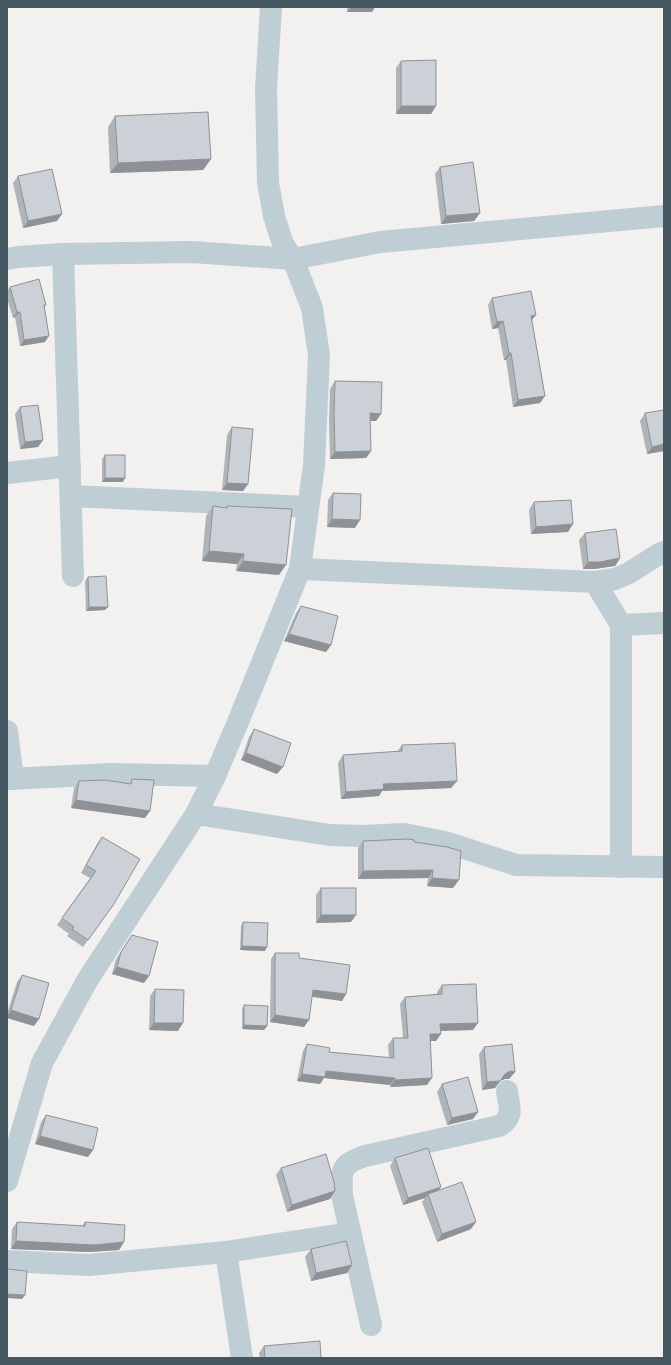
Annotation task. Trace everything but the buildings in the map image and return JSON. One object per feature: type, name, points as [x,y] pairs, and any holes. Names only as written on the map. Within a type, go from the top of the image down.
[{"type":"street","points":[[7,1181],[42,1063],[88,979],[196,814],[215,776],[300,569],[314,465],[319,355],[312,308],[293,260],[283,244],[274,216],[268,183],[266,88],[271,7]]},
{"type":"street","points":[[7,259],[63,254],[192,252],[293,260],[380,242],[664,216]]},
{"type":"street","points":[[63,254],[73,576]]},
{"type":"street","points":[[7,473],[70,466]]},
{"type":"street","points":[[71,496],[308,507]]},
{"type":"street","points":[[300,569],[595,582],[615,580],[664,552]]},
{"type":"street","points":[[595,582],[621,625],[621,867]]},
{"type":"street","points":[[621,625],[664,623]]},
{"type":"street","points":[[7,731],[10,779],[112,774],[215,776]]},
{"type":"street","points":[[196,814],[330,835],[363,836],[404,834],[445,842],[516,865],[664,867]]},
{"type":"street","points":[[371,1325],[342,1195],[341,1176],[344,1168],[350,1162],[365,1156],[499,1126],[509,1118],[510,1111],[507,1091]]},
{"type":"street","points":[[7,1261],[89,1264],[226,1252],[350,1233]]},
{"type":"street","points":[[226,1252],[242,1358]]}]
